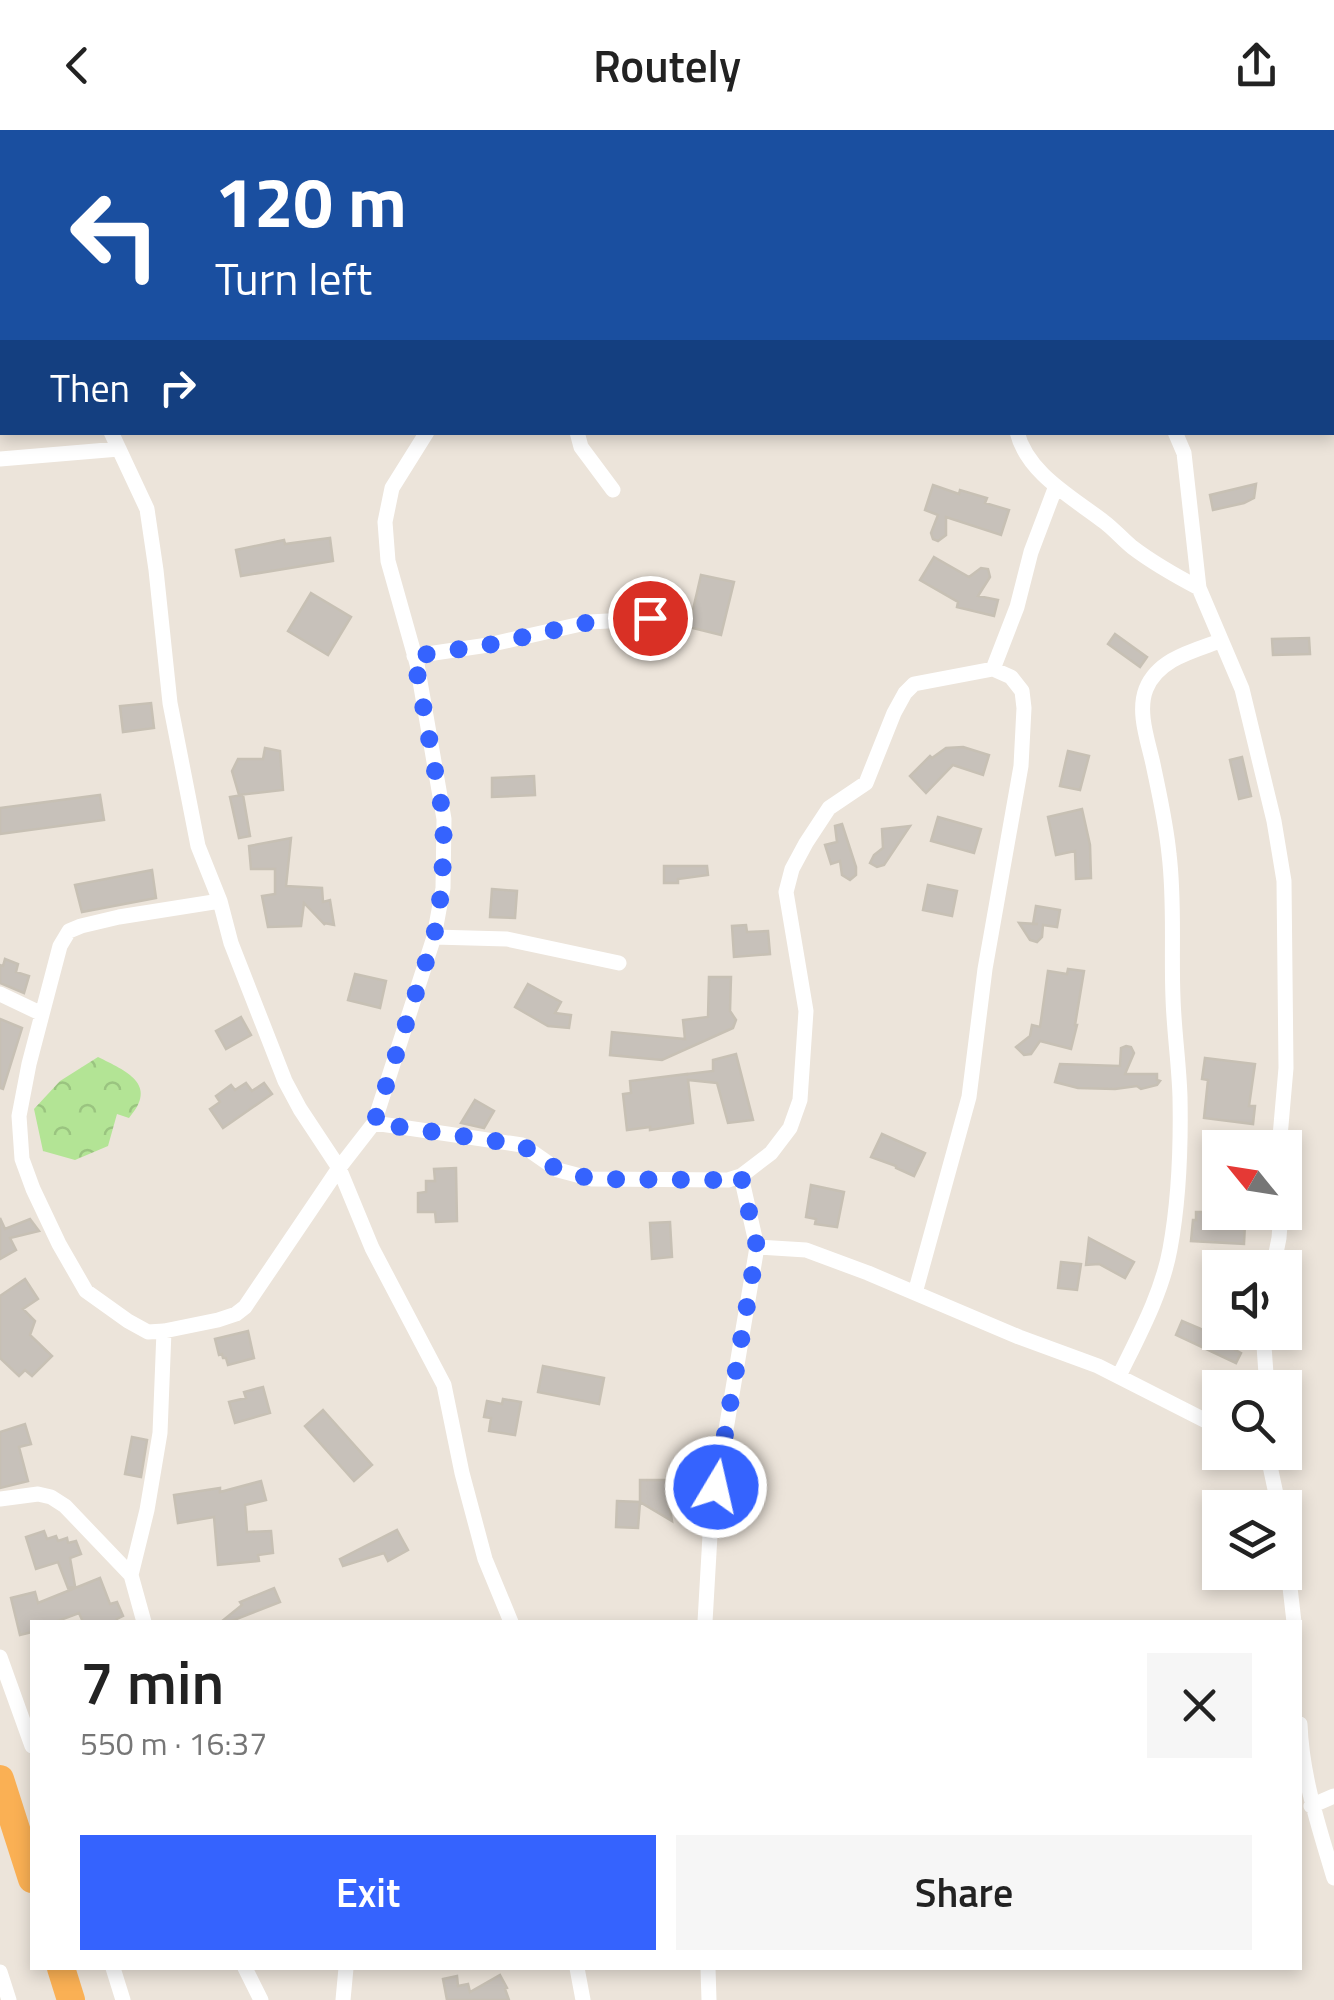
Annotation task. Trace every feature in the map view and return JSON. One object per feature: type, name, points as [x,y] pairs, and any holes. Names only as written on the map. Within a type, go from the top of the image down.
[{"type":"highway","points":[[0,1779],[30,1874]]},
{"type":"highway","points":[[62,1970],[72,2000]]},
{"type":"street","points":[[113,435],[146,509],[170,703],[198,846],[286,1081],[339,1168],[372,1248],[444,1385],[462,1474],[486,1560],[510,1620]]},
{"type":"street","points":[[220,901],[119,916],[68,931],[40,1014],[19,1116],[22,1159],[32,1188],[86,1291],[148,1332],[218,1320],[245,1306],[374,1123],[434,937],[442,888],[444,820],[414,656],[388,562],[385,522],[392,488],[425,435]]},
{"type":"street","points":[[578,435],[581,447],[613,490]]},
{"type":"street","points":[[1018,435],[1030,462],[1056,486],[1108,524],[1129,545],[1200,588]]},
{"type":"street","points":[[1176,435],[1184,454],[1200,588],[1242,689],[1274,820],[1284,880],[1286,1068],[1281,1130]]},
{"type":"street","points":[[0,459],[120,449]]},
{"type":"street","points":[[993,669],[1056,486]]},
{"type":"street","points":[[414,656],[488,645],[590,622],[679,616]]},
{"type":"street","points":[[1120,1376],[1152,1308],[1170,1250],[1178,1180],[1180,1097],[1173,999],[1172,880],[1143,704],[1153,677],[1164,665],[1220,641]]},
{"type":"street","points":[[374,1123],[522,1145],[558,1170],[592,1179],[728,1180],[741,1176],[770,1153],[790,1128],[800,1100],[806,1011],[786,892],[792,869],[828,808],[866,783],[894,713],[909,688],[993,669],[1011,677],[1022,691],[1020,766],[985,969],[969,1097],[915,1293]]},
{"type":"street","points":[[434,937],[507,939],[619,963]]},
{"type":"street","points":[[0,994],[40,1014]]},
{"type":"street","points":[[705,1620],[712,1518],[757,1247],[741,1176]]},
{"type":"street","points":[[757,1247],[806,1250],[1120,1376],[1202,1419]]},
{"type":"street","points":[[131,1575],[160,1432],[164,1331]]},
{"type":"street","points":[[0,1499],[38,1494],[65,1506],[131,1575],[143,1620]]},
{"type":"street","points":[[1290,1590],[1294,1620]]},
{"type":"street","points":[[0,1658],[30,1740]]},
{"type":"street","points":[[1302,1756],[1311,1806],[1334,1878]]},
{"type":"street","points":[[1311,1806],[1334,1796]]},
{"type":"street","points":[[114,1970],[122,2000]]},
{"type":"street","points":[[246,1970],[260,2000]]},
{"type":"street","points":[[343,2000],[346,1970]]},
{"type":"street","points":[[578,1970],[583,2000]]},
{"type":"street","points":[[708,1970],[709,2000]]},
{"type":"street","points":[[0,1972],[10,2000]]},
{"type":"green space","points":[[98,1057],[135,1080],[141,1096],[137,1106],[129,1118],[117,1114],[108,1146],[75,1160],[43,1151],[34,1109],[60,1081]]},
{"type":"building","points":[[1256,484],[1254,498],[1213,510],[1210,495]]},
{"type":"building","points":[[933,485],[987,498],[985,503],[1009,510],[1001,535],[946,517],[946,535],[938,541],[933,539],[931,533],[938,515],[925,510]]},
{"type":"building","points":[[330,538],[333,561],[241,576],[236,550],[284,540],[285,544]]},
{"type":"building","points":[[934,557],[969,577],[981,568],[988,569],[990,577],[978,596],[998,600],[994,616],[957,607],[958,602],[920,580]]},
{"type":"building","points":[[701,575],[734,582],[721,635],[689,627]]},
{"type":"building","points":[[311,593],[351,617],[328,655],[288,631]]},
{"type":"building","points":[[1115,634],[1147,657],[1140,667],[1108,644]]},
{"type":"building","points":[[1309,638],[1310,654],[1273,655],[1272,639]]},
{"type":"building","points":[[151,703],[154,728],[123,732],[120,706]]},
{"type":"building","points":[[963,747],[989,755],[983,775],[953,765],[926,793],[910,776],[930,756],[946,748]]},
{"type":"building","points":[[265,748],[280,751],[283,790],[239,795],[232,771],[238,759],[263,759]]},
{"type":"building","points":[[1068,751],[1089,756],[1080,790],[1060,786]]},
{"type":"building","points":[[1242,757],[1251,796],[1239,799],[1230,760]]},
{"type":"building","points":[[534,776],[535,795],[492,797],[492,778]]},
{"type":"building","points":[[100,795],[104,820],[0,834],[0,808]]},
{"type":"building","points":[[243,795],[250,836],[239,838],[230,797]]},
{"type":"building","points":[[1082,809],[1090,845],[1091,878],[1076,879],[1075,851],[1056,855],[1048,817]]},
{"type":"building","points":[[938,817],[981,829],[974,853],[931,841]]},
{"type":"building","points":[[842,824],[856,867],[856,875],[850,880],[842,875],[840,861],[831,864],[825,845],[837,842],[835,826]]},
{"type":"building","points":[[910,826],[884,865],[870,863],[883,848],[882,829]]},
{"type":"building","points":[[291,838],[286,886],[322,888],[323,902],[330,900],[334,925],[325,925],[304,903],[301,926],[268,927],[262,896],[275,894],[275,869],[251,869],[249,846]]},
{"type":"building","points":[[664,866],[707,866],[708,875],[664,883]]},
{"type":"building","points":[[152,870],[156,898],[82,912],[75,885]]},
{"type":"building","points":[[928,885],[957,891],[952,916],[923,910]]},
{"type":"building","points":[[492,889],[517,891],[515,918],[490,917]]},
{"type":"building","points":[[1036,906],[1060,910],[1057,927],[1043,925],[1042,937],[1037,942],[1030,940],[1019,923],[1033,924]]},
{"type":"building","points":[[746,925],[747,932],[768,931],[770,954],[734,957],[732,926]]},
{"type":"building","points":[[5,959],[18,964],[16,972],[29,976],[24,993],[0,983],[0,965]]},
{"type":"building","points":[[1068,969],[1084,971],[1071,1049],[1040,1041],[1031,1054],[1024,1055],[1016,1047],[1030,1036],[1032,1025],[1040,1027],[1048,971],[1067,974]]},
{"type":"building","points":[[355,974],[386,981],[380,1008],[348,1000]]},
{"type":"building","points":[[709,977],[731,977],[730,1011],[736,1020],[733,1028],[662,1060],[610,1055],[612,1032],[685,1039],[683,1020],[708,1017]]},
{"type":"building","points":[[528,984],[561,1002],[555,1013],[571,1015],[569,1028],[548,1026],[515,1007]]},
{"type":"building","points":[[241,1017],[251,1035],[226,1049],[216,1031]]},
{"type":"building","points":[[0,1019],[22,1028],[3,1089],[0,1088]]},
{"type":"building","points":[[1126,1046],[1134,1053],[1125,1074],[1157,1074],[1157,1085],[1141,1089],[1078,1088],[1055,1082],[1060,1064],[1120,1066],[1121,1048]]},
{"type":"building","points":[[736,1054],[753,1120],[728,1123],[717,1083],[688,1080],[693,1123],[627,1130],[623,1094],[631,1093],[630,1081],[713,1071],[713,1060]]},
{"type":"building","points":[[1205,1058],[1255,1064],[1249,1106],[1255,1106],[1253,1124],[1204,1118],[1208,1080],[1202,1079]]},
{"type":"building","points":[[246,1083],[252,1091],[264,1083],[272,1094],[223,1128],[210,1109],[220,1102],[216,1096],[231,1085],[235,1090]]},
{"type":"building","points":[[475,1100],[494,1111],[484,1128],[461,1123]]},
{"type":"building","points":[[882,1134],[925,1153],[914,1176],[871,1157]]},
{"type":"building","points":[[456,1168],[457,1221],[436,1222],[435,1212],[418,1212],[418,1193],[426,1192],[426,1181],[435,1181],[434,1169]]},
{"type":"building","points":[[811,1185],[844,1192],[837,1227],[815,1224],[816,1219],[806,1217]]},
{"type":"building","points":[[1196,1212],[1202,1212],[1202,1230],[1245,1230],[1244,1244],[1191,1241]]},
{"type":"building","points":[[0,1218],[5,1229],[30,1219],[39,1231],[10,1238],[16,1250],[0,1259]]},
{"type":"building","points":[[670,1222],[672,1257],[652,1259],[650,1223]]},
{"type":"building","points":[[1089,1238],[1134,1262],[1125,1278],[1099,1264],[1086,1265]]},
{"type":"building","points":[[1061,1262],[1081,1264],[1077,1290],[1058,1288]]},
{"type":"building","points":[[25,1279],[38,1299],[23,1309],[35,1321],[30,1335],[52,1356],[32,1376],[25,1370],[19,1376],[0,1358],[0,1296]]},
{"type":"building","points":[[1182,1321],[1202,1329],[1202,1347],[1176,1335]]},
{"type":"building","points":[[248,1331],[254,1358],[228,1365],[226,1358],[219,1355],[215,1339]]},
{"type":"building","points":[[1208,1350],[1235,1350],[1241,1353],[1236,1363]]},
{"type":"building","points":[[543,1366],[604,1378],[599,1404],[538,1392]]},
{"type":"building","points":[[263,1387],[270,1413],[235,1423],[229,1402],[246,1398],[244,1392]]},
{"type":"building","points":[[503,1399],[521,1402],[515,1435],[489,1431],[491,1418],[484,1417],[487,1401],[502,1404]]},
{"type":"building","points":[[323,1410],[372,1465],[354,1481],[305,1426]]},
{"type":"building","points":[[25,1424],[31,1444],[19,1447],[28,1481],[0,1488],[0,1432]]},
{"type":"building","points":[[132,1437],[147,1440],[141,1477],[125,1474]]},
{"type":"building","points":[[640,1480],[678,1480],[678,1497],[668,1497],[672,1521],[640,1502]]},
{"type":"building","points":[[261,1481],[266,1500],[245,1505],[247,1532],[271,1531],[273,1553],[258,1555],[259,1561],[218,1565],[214,1517],[178,1523],[174,1495],[220,1488],[220,1492]]},
{"type":"building","points":[[617,1501],[640,1502],[638,1528],[616,1527]]},
{"type":"building","points":[[397,1530],[408,1550],[388,1561],[384,1553],[343,1566],[340,1559]]},
{"type":"building","points":[[44,1531],[47,1539],[56,1536],[58,1541],[76,1541],[81,1554],[70,1558],[75,1586],[68,1588],[58,1562],[36,1569],[26,1537]]},
{"type":"building","points":[[100,1578],[110,1604],[117,1602],[123,1616],[118,1620],[82,1620],[79,1613],[60,1620],[30,1620],[30,1632],[20,1635],[11,1598],[35,1592],[38,1603]]},
{"type":"building","points":[[274,1588],[280,1602],[234,1620],[223,1620],[242,1605],[240,1602]]},
{"type":"building","points":[[500,1975],[509,2000],[447,2000],[443,1979],[457,1976],[458,1986],[468,1984],[470,1992]]},
{"type":"route","points":[[650,618],[590,622],[488,645],[414,656],[444,820],[442,888],[424,972],[374,1123],[522,1145],[558,1170],[592,1179],[728,1180],[741,1176],[757,1247],[716,1487]]}]
